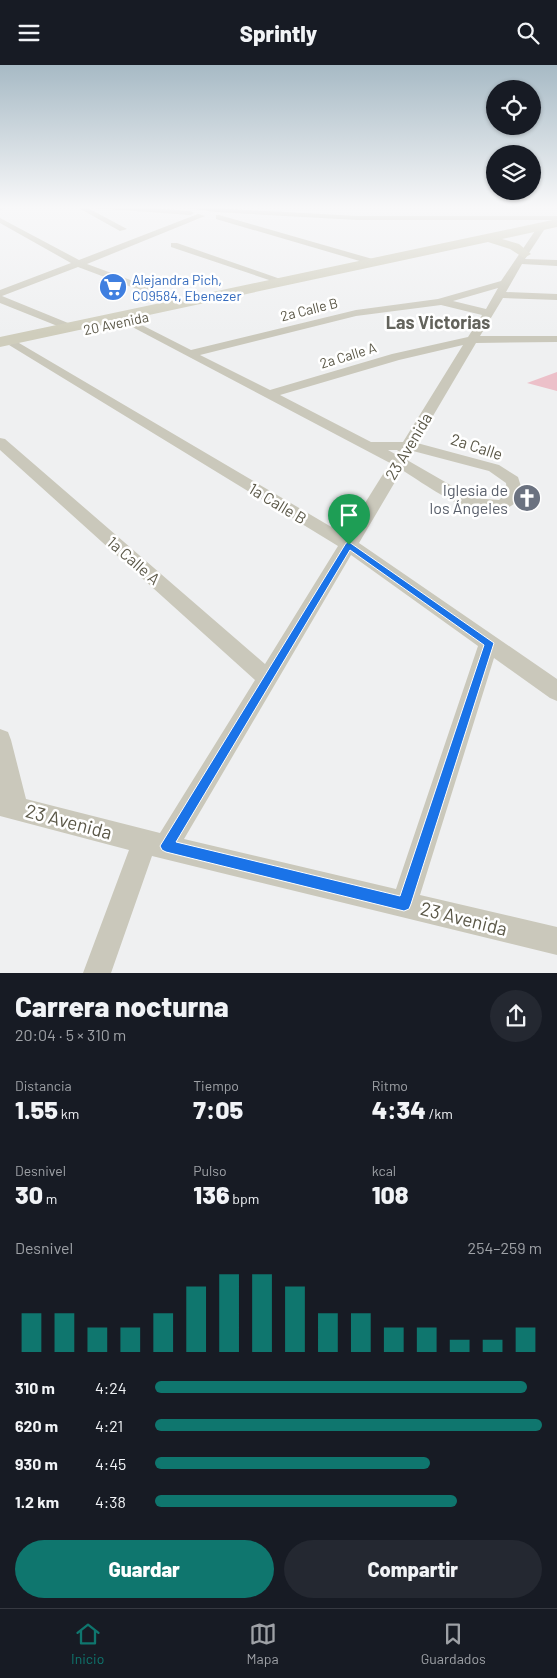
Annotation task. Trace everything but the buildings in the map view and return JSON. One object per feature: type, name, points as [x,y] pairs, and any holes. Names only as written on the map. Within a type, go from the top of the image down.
[{"type":"street","points":[[50,248],[78,264],[183,303]]},
{"type":"street","points":[[0,295],[118,248]]},
{"type":"street","points":[[184,248],[284,282]]},
{"type":"street","points":[[323,248],[377,264]]},
{"type":"street","name":"20 Avenida","points":[[5,345],[126,321],[441,248]]},
{"type":"street","name":"20 Avenida","points":[[5,345],[69,327],[456,248]]},
{"type":"street","points":[[516,248],[522,257],[557,263]]},
{"type":"street","name":"23 Avenida","points":[[156,843],[268,679],[522,257],[530,248]]},
{"type":"street","name":"2a Calle B","points":[[189,354],[356,313],[439,302],[503,289],[557,297]]},
{"type":"street","points":[[0,299],[69,327]]},
{"type":"street","name":"2a Calle B","points":[[439,302],[489,313]]},
{"type":"street","name":"2a Calle","points":[[126,321],[268,395],[367,446],[399,462],[469,503],[493,507],[504,505],[514,493],[513,481],[502,472],[426,449],[408,446],[367,446]]},
{"type":"street","name":"2a Calle A","points":[[268,395],[396,357],[472,340],[557,339]]},
{"type":"street","name":"1a Calle B","points":[[5,345],[349,545],[557,691]]},
{"type":"street","name":"1a Calle A","points":[[0,442],[268,679]]},
{"type":"street","points":[[404,904],[489,643]]},
{"type":"street","points":[[0,740],[8,805]]},
{"type":"street","name":"23 Avenida","points":[[8,805],[557,941]]},
{"type":"street","points":[[98,973],[156,843]]},
{"type":"shaded area","points":[[557,372],[557,391],[527,383]]},
{"type":"place","name":"Alejandra Pich, C09584, Ebenezer","points":[[113,287]]},
{"type":"place","name":"Iglesia de los Ángeles","points":[[527,498]]},
{"type":"district","name":"Las Victorias","points":[[438,322]]},
{"type":"route","points":[[349,545],[489,643],[404,904],[232,864],[166,846],[349,545]]}]
